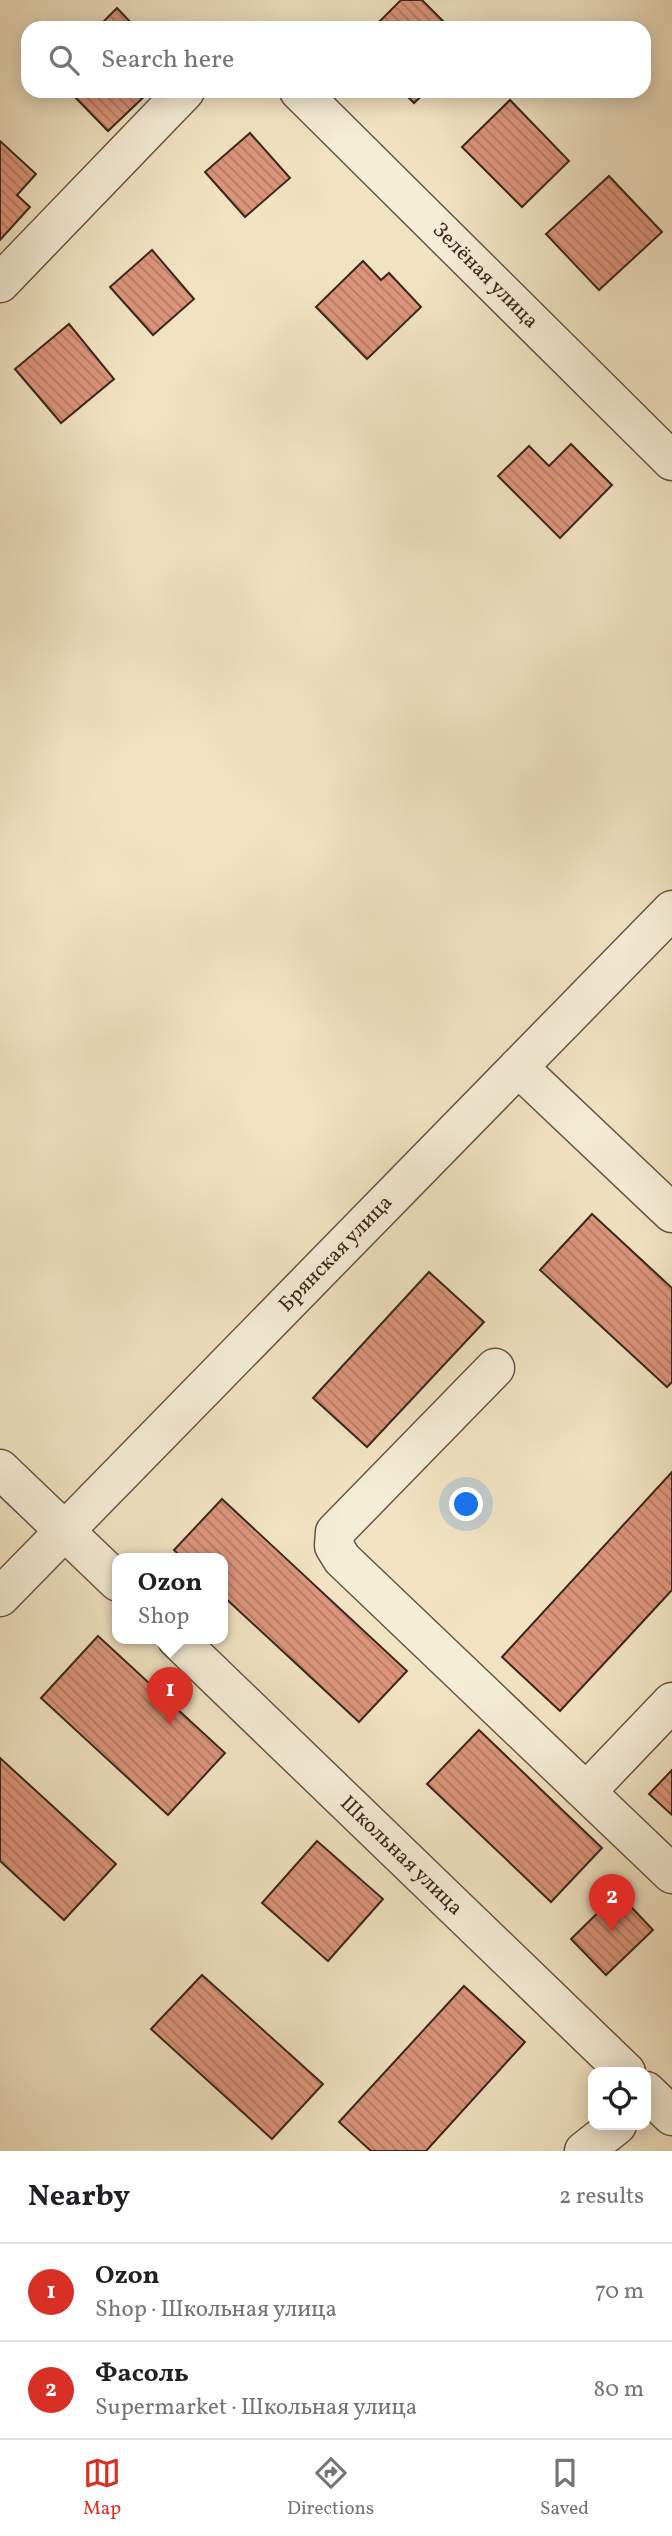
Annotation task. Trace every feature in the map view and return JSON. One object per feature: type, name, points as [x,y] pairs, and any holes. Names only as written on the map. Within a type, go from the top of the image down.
[{"type":"street","points":[[0,283],[178,98]]},
{"type":"street","name":"Зелёная улица","points":[[306,98],[672,461]]},
{"type":"street","name":"Брянская улица","points":[[0,1597],[672,910]]},
{"type":"street","points":[[518,1067],[667,1200]]},
{"type":"street","points":[[495,1367],[335,1532],[334,1546],[342,1559],[672,1874]]},
{"type":"street","points":[[0,1469],[112,1577]]},
{"type":"street","name":"Школьная улица","points":[[182,1644],[652,2093]]},
{"type":"street","points":[[586,1792],[672,1702]]},
{"type":"street","points":[[584,2151],[611,2130]]},
{"type":"building","points":[[401,0],[422,0],[443,21],[380,21]]},
{"type":"building","points":[[117,8],[129,21],[104,21]]},
{"type":"building","points":[[76,98],[143,98],[108,131]]},
{"type":"building","points":[[510,100],[569,161],[522,207],[462,147]]},
{"type":"building","points":[[250,133],[290,178],[245,217],[205,172]]},
{"type":"building","points":[[0,141],[36,174],[17,195],[30,207],[0,240]]},
{"type":"building","points":[[609,176],[662,232],[599,290],[546,234]]},
{"type":"building","points":[[152,250],[194,299],[153,335],[110,287]]},
{"type":"building","points":[[363,261],[381,280],[389,273],[421,307],[367,359],[316,307]]},
{"type":"building","points":[[69,324],[114,379],[61,423],[15,369]]},
{"type":"building","points":[[571,444],[612,485],[560,538],[498,476],[529,446],[549,466]]},
{"type":"building","points":[[592,1214],[672,1288],[672,1382],[667,1387],[540,1270]]},
{"type":"building","points":[[429,1272],[484,1322],[367,1447],[313,1398]]},
{"type":"building","points":[[672,1472],[672,1590],[560,1711],[502,1657]]},
{"type":"building","points":[[222,1499],[407,1671],[359,1722],[228,1601],[228,1553],[177,1553],[174,1550]]},
{"type":"building","points":[[98,1636],[225,1753],[168,1815],[41,1698]]},
{"type":"building","points":[[479,1730],[602,1848],[551,1902],[427,1784]]},
{"type":"building","points":[[0,1758],[116,1864],[64,1920],[0,1861]]},
{"type":"building","points":[[672,1770],[672,1815],[649,1794]]},
{"type":"building","points":[[317,1841],[383,1899],[328,1961],[262,1903]]},
{"type":"building","points":[[618,1893],[653,1930],[606,1975],[571,1939]]},
{"type":"building","points":[[202,1975],[323,2084],[272,2139],[151,2029]]},
{"type":"building","points":[[464,1986],[525,2042],[426,2151],[371,2151],[339,2122]]},
{"type":"place","name":"Ozon","points":[[170,1725]]},
{"type":"place","name":"Фасоль","points":[[612,1932]]}]
